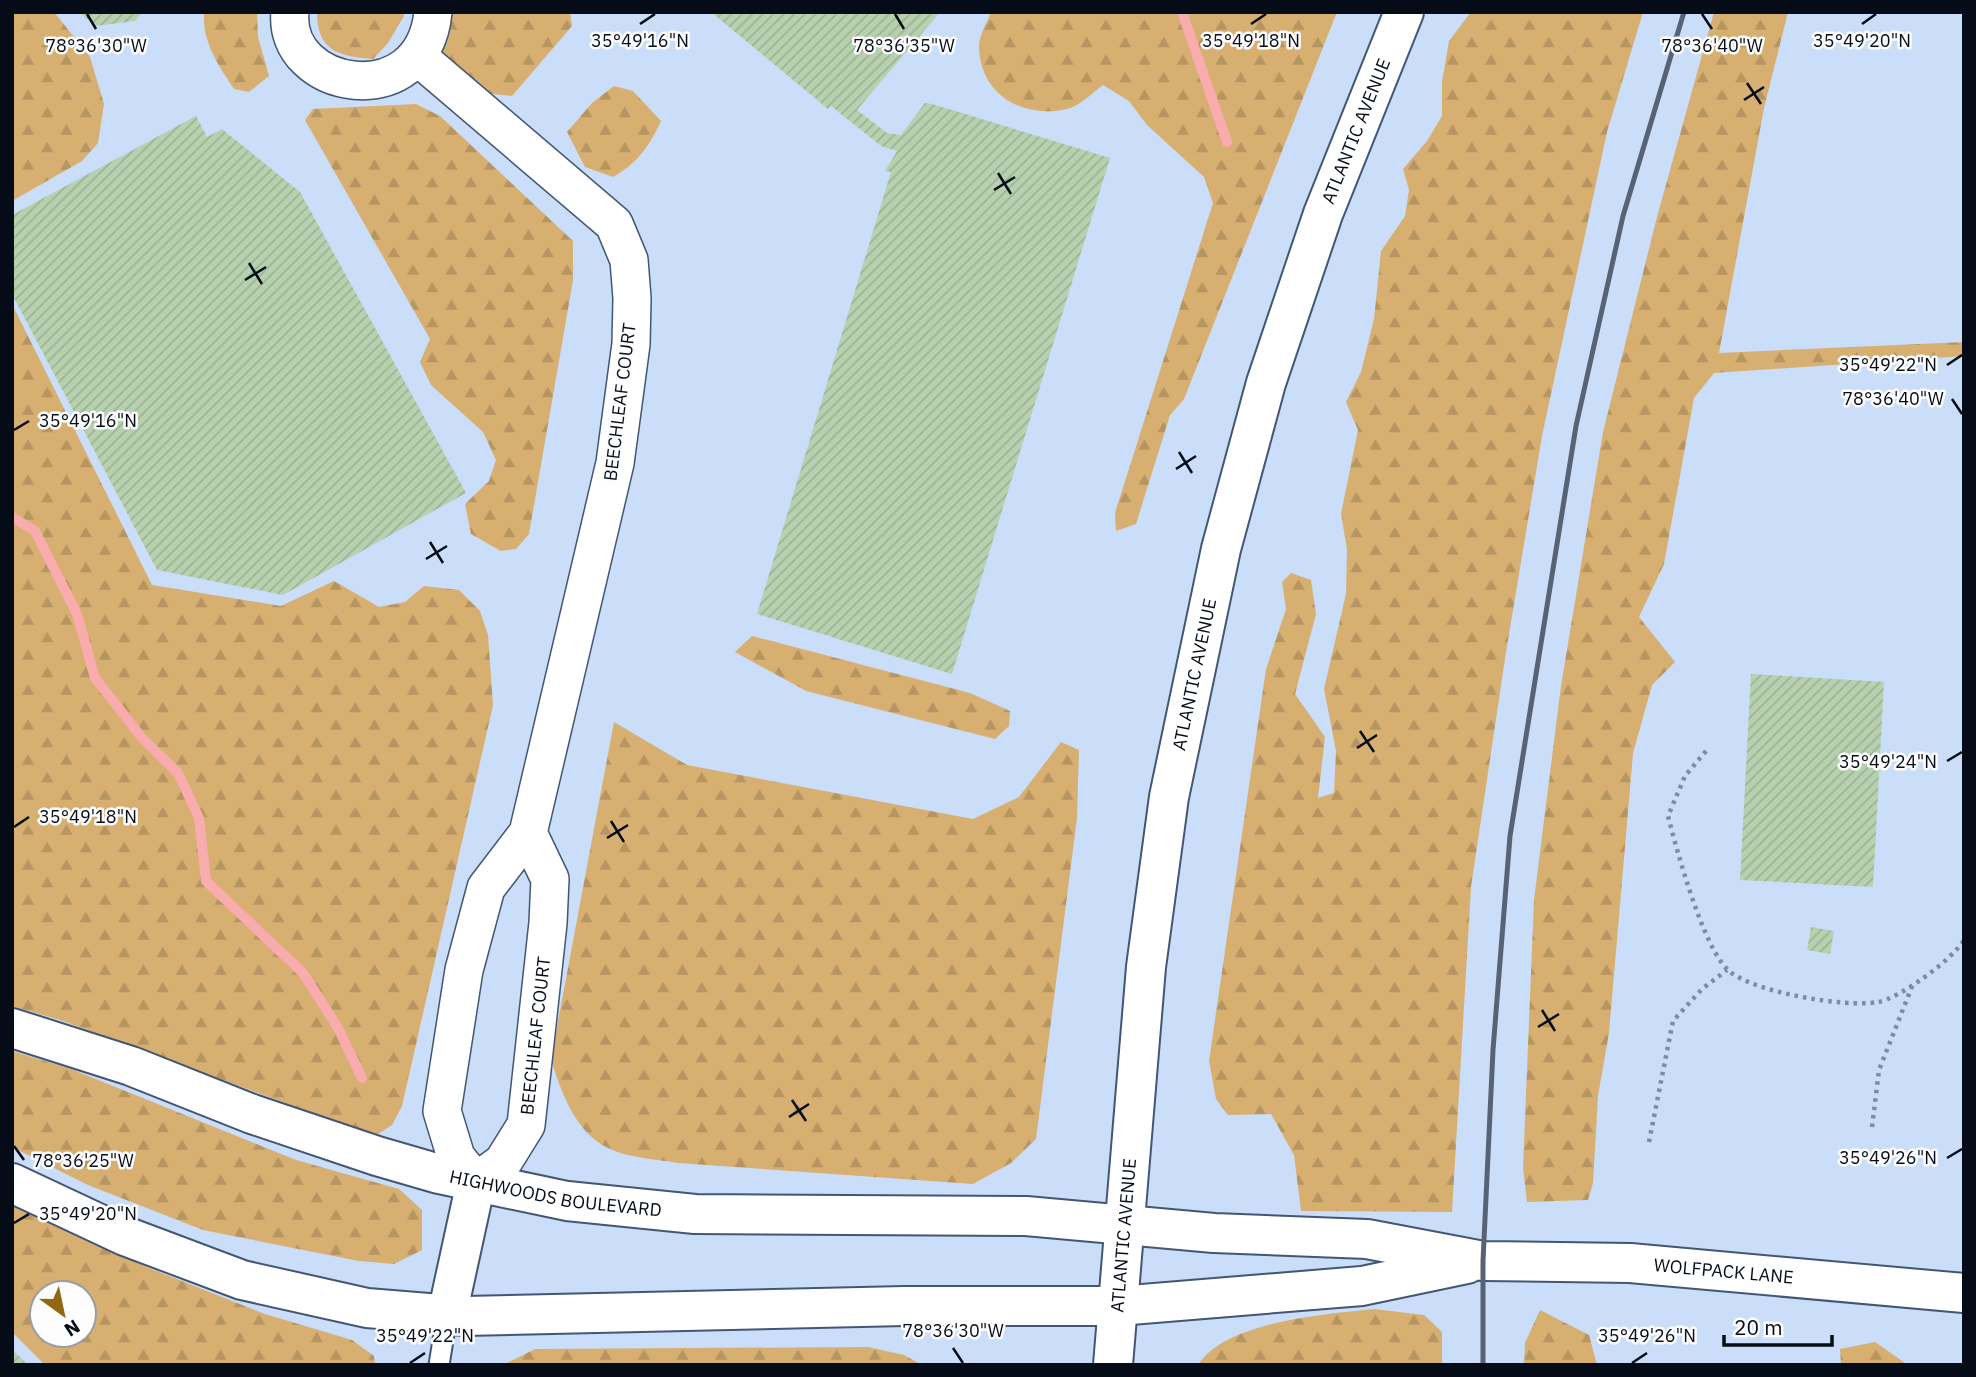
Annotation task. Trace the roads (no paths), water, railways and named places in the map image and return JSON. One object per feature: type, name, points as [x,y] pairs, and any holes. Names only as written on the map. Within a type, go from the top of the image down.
[{"type":"main road","name":"ATLANTIC AVENUE","points":[[1112,1365],[1146,967],[1167,810],[1221,549],[1266,383],[1323,214],[1404,12]]},
{"type":"main road","name":"HIGHWOODS BOULEVARD","points":[[12,1028],[131,1066],[252,1114],[365,1152],[476,1182],[566,1201],[695,1214],[1026,1216],[1125,1226]]},
{"type":"main road","points":[[447,1315],[476,1182]]},
{"type":"main road","points":[[12,1183],[125,1236],[242,1280],[368,1308],[447,1315],[530,1317],[905,1306],[1118,1306]]},
{"type":"main road","name":"WOLFPACK LANE","points":[[1125,1226],[1278,1237],[1367,1239],[1483,1261],[1657,1265],[1964,1293]]},
{"type":"main road","name":"WOLFPACK LANE","points":[[1118,1306],[1362,1286],[1483,1261]]},
{"type":"street","points":[[290,12],[297,45],[316,66],[340,79],[368,82],[395,74],[417,56],[431,31],[432,12]]},
{"type":"street","name":"BEECHLEAF COURT","points":[[417,56],[614,224],[629,260],[631,344],[615,463],[528,833],[486,888],[464,970],[442,1111],[456,1157],[476,1182],[503,1162],[526,1125],[548,923],[550,879],[528,833]]},
{"type":"lane","points":[[439,1365],[447,1315]]},
{"type":"waterway","points":[[1182,12],[1227,142]]},
{"type":"waterway","points":[[12,517],[35,531],[77,614],[95,678],[143,739],[178,773],[199,818],[206,881],[303,973],[338,1028],[362,1078]]},
{"type":"railway","points":[[1483,1365],[1483,1261],[1493,1050],[1510,836],[1576,426],[1623,216],[1684,12]]}]
